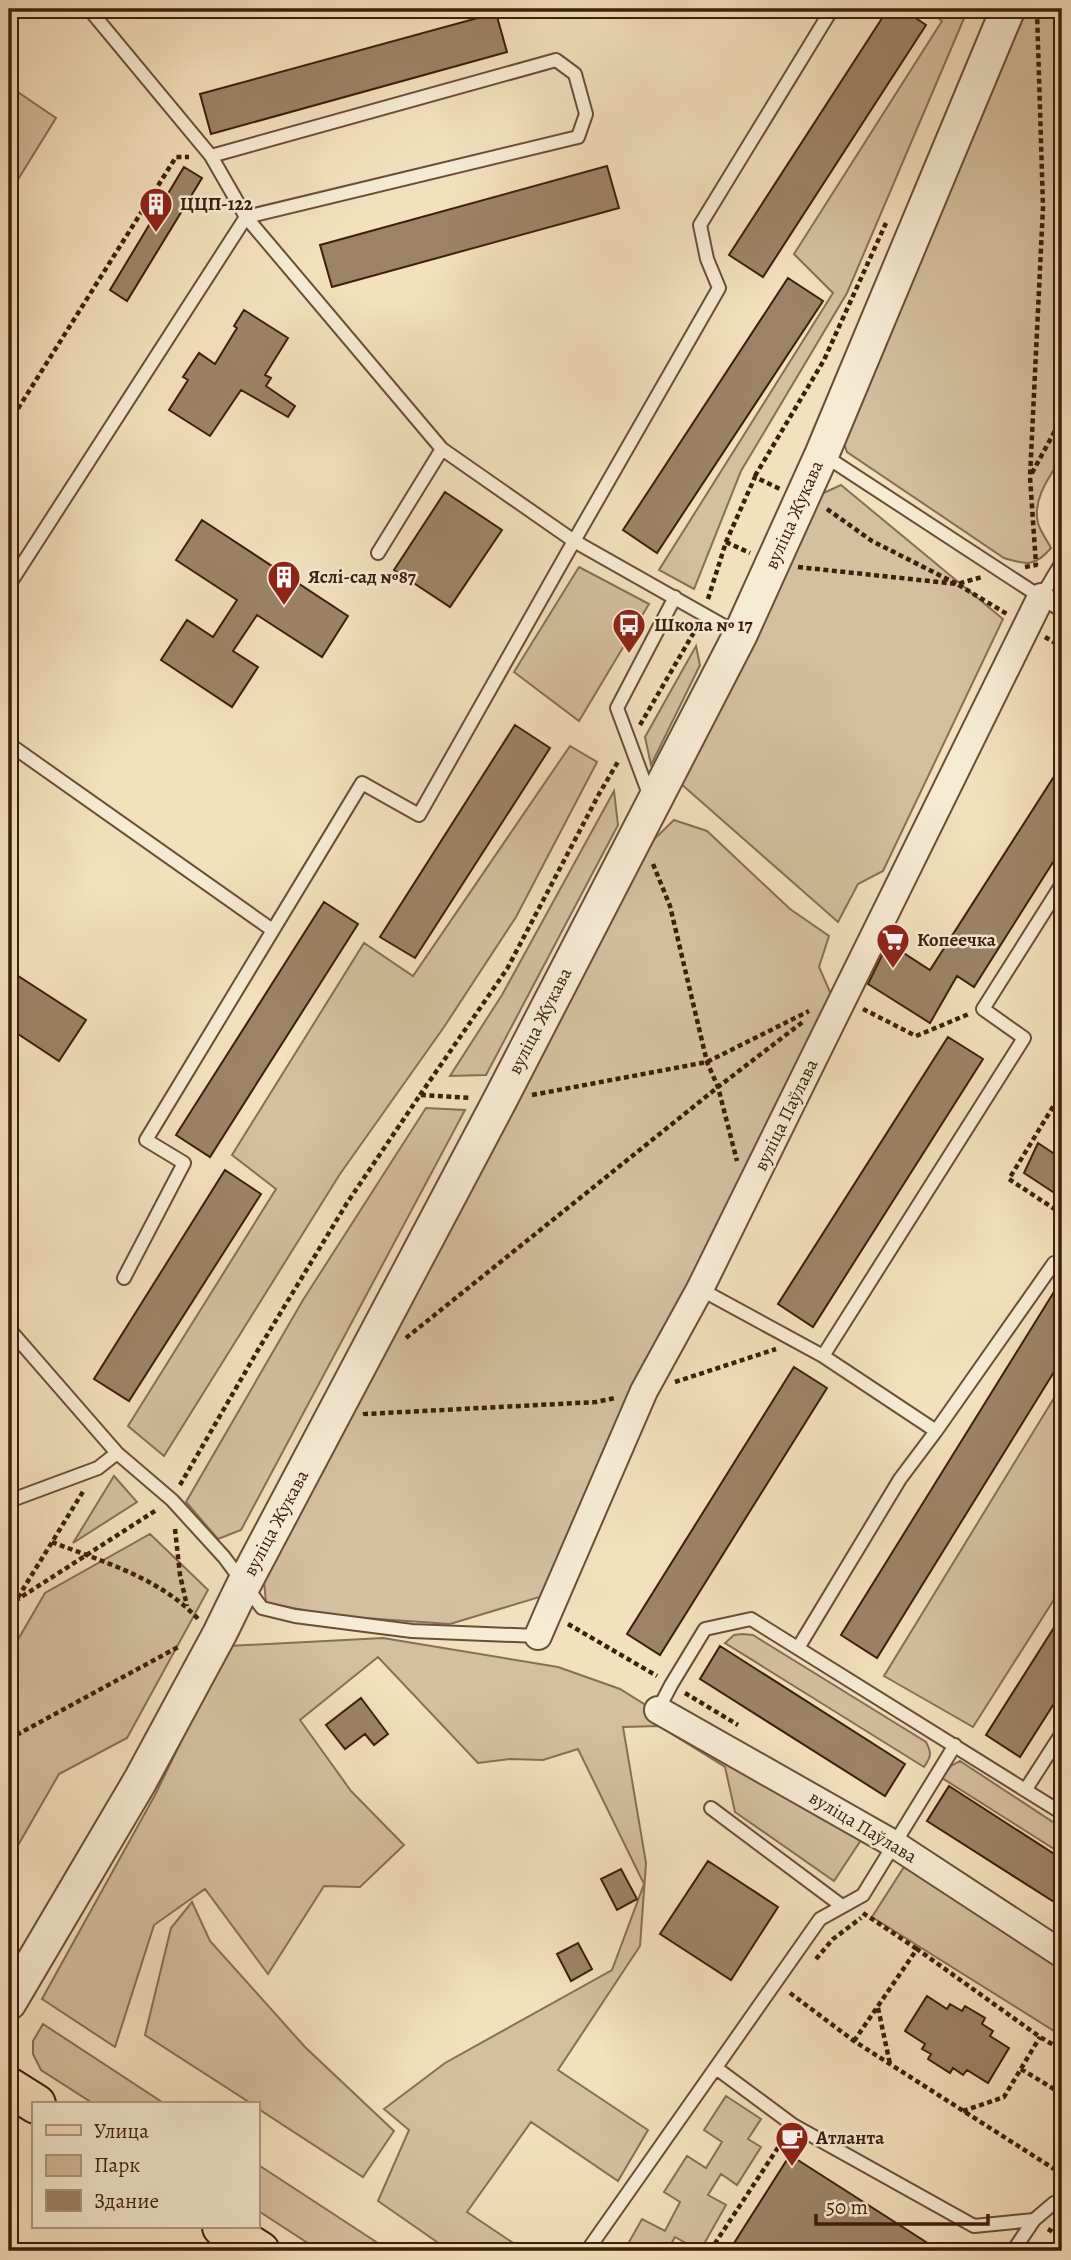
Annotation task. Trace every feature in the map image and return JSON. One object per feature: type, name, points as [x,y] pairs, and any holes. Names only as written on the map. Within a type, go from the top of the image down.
[{"type":"main road","points":[[9,2087],[33,2102]]},
{"type":"main road","points":[[224,2228],[260,2251]]},
{"type":"street","name":"вуліца Жукава","points":[[9,2003],[19,1963],[140,1781],[220,1633],[494,1112],[740,635],[822,454],[1008,9]]},
{"type":"street","name":"вуліца Паўлава","points":[[538,1636],[644,1391],[700,1289],[1026,626],[1051,604]]},
{"type":"street","name":"вуліца Паўлава","points":[[658,1710],[894,1844],[1062,1954]]},
{"type":"lane","points":[[89,9],[211,156],[246,217],[442,449],[574,541],[740,635]]},
{"type":"lane","points":[[124,1278],[184,1163],[146,1140],[271,929],[362,783],[419,815],[719,288],[707,259],[700,225],[832,9]]},
{"type":"lane","points":[[9,585],[246,217],[578,137],[586,114],[575,74],[556,60],[211,156]]},
{"type":"lane","points":[[377,552],[442,449]]},
{"type":"lane","points":[[822,454],[1051,604],[1062,562]]},
{"type":"lane","points":[[646,818],[629,743],[617,708],[674,597]]},
{"type":"lane","points":[[9,744],[271,929]]},
{"type":"lane","points":[[823,1356],[1024,1038],[983,1009],[1062,884]]},
{"type":"lane","points":[[798,1648],[900,1479],[1054,1263],[1062,1268]]},
{"type":"lane","points":[[700,1289],[823,1356],[936,1431]]},
{"type":"lane","points":[[9,1329],[117,1453],[172,1500],[224,1557],[262,1608],[295,1616],[412,1631],[538,1636]]},
{"type":"lane","points":[[9,1501],[98,1468],[117,1453]]},
{"type":"lane","points":[[658,1710],[705,1629],[751,1619],[1062,1813]]},
{"type":"lane","points":[[1026,1789],[1062,1733]]},
{"type":"lane","points":[[587,2251],[820,1919],[863,1895],[955,1745]]},
{"type":"lane","points":[[712,1808],[842,1906]]},
{"type":"lane","points":[[716,2068],[793,2125],[974,2226],[1034,2220]]},
{"type":"lane","points":[[1013,2251],[1034,2220],[1054,2203]]},
{"type":"path","points":[[726,542],[772,563],[957,584],[1036,565],[1030,477],[1043,207],[1037,9]]},
{"type":"path","points":[[9,423],[176,157],[211,156]]},
{"type":"path","points":[[420,1096],[507,969],[599,794],[704,614],[726,542],[755,477],[824,360],[886,222]]},
{"type":"path","points":[[1030,477],[1062,418]]},
{"type":"path","points":[[755,477],[788,493]]},
{"type":"path","points":[[826,509],[872,541],[957,584],[1062,647]]},
{"type":"path","points":[[618,762],[621,774]]},
{"type":"path","points":[[646,818],[670,906],[706,1062],[718,1087],[746,1195]]},
{"type":"path","points":[[397,1346],[718,1087],[833,999],[844,999],[916,1036],[983,1009]]},
{"type":"path","points":[[1062,1093],[1009,1179],[1062,1214]]},
{"type":"path","points":[[675,1373],[669,1384],[773,1350],[791,1339]]},
{"type":"path","points":[[370,1403],[365,1414],[596,1402],[644,1391]]},
{"type":"path","points":[[9,1612],[98,1468]]},
{"type":"path","points":[[172,1500],[180,1575],[187,1607]]},
{"type":"path","points":[[52,1542],[127,1571],[164,1591],[187,1607],[204,1626]]},
{"type":"path","points":[[566,1623],[741,1727]]},
{"type":"path","points":[[9,1739],[186,1643]]},
{"type":"path","points":[[842,1906],[867,1914],[1040,2038],[1062,2050]]},
{"type":"path","points":[[854,2042],[917,1949]]},
{"type":"path","points":[[790,1993],[854,2042],[1062,2174]]},
{"type":"path","points":[[878,2007],[890,2064]]},
{"type":"path","points":[[962,2111],[1004,2096],[1040,2038]]},
{"type":"path","points":[[1021,2069],[1062,2094]]},
{"type":"path","points":[[710,2251],[793,2125]]},
{"type":"green space","points":[[926,9],[968,9],[847,293],[741,471],[694,589],[659,570],[833,293],[794,254],[942,21]]},
{"type":"green space","points":[[1032,9],[1062,9],[1062,457],[1043,488],[1038,505],[1038,523],[1051,548],[1040,559],[1024,563],[1004,558],[847,452],[837,423],[932,235],[1022,20]]},
{"type":"green space","points":[[9,86],[56,118],[9,194]]},
{"type":"green space","points":[[841,485],[1003,619],[883,871],[858,884],[838,922],[680,783],[819,495]]},
{"type":"green space","points":[[579,567],[649,604],[579,721],[514,672]]},
{"type":"green space","points":[[696,646],[700,665],[651,765],[645,737]]},
{"type":"green space","points":[[570,746],[597,762],[516,917],[444,1027],[340,1174],[164,1456],[128,1426],[276,1189],[232,1155],[364,943],[413,976]]},
{"type":"green space","points":[[614,791],[618,825],[486,1075],[450,1076],[502,995]]},
{"type":"green space","points":[[674,820],[707,831],[790,909],[829,936],[819,967],[833,999],[556,1592],[450,1624],[335,1616],[266,1603],[264,1581],[645,848]]},
{"type":"green space","points":[[426,1108],[465,1110],[241,1530],[218,1539],[186,1502],[303,1300]]},
{"type":"green space","points":[[1062,1385],[1062,1587],[973,1727],[884,1676]]},
{"type":"green space","points":[[114,1476],[137,1502],[73,1543]]},
{"type":"green space","points":[[150,1534],[208,1590],[127,1738],[59,1774],[9,1861],[9,1655],[45,1593]]},
{"type":"green space","points":[[734,1635],[753,1635],[926,1742],[930,1755],[924,1767],[725,1643]]},
{"type":"green space","points":[[383,1638],[558,1667],[620,1689],[861,1840],[834,1881],[735,1812],[725,1767],[659,1726],[623,1727],[646,1863],[640,1946],[558,2070],[648,2130],[618,2181],[531,2122],[467,2212],[525,2251],[450,2251],[378,2201],[409,2130],[384,2109],[445,2063],[612,1970],[644,1884],[578,1749],[543,1760],[510,1759],[478,1763],[378,1657],[300,1720],[351,1791],[404,1845],[360,1887],[324,1886],[268,1974],[205,1889],[154,1925],[115,2047],[42,1999],[155,1795],[228,1646]]},
{"type":"green space","points":[[960,1761],[1062,1828],[1062,1854],[942,1778],[951,1766]]},
{"type":"green space","points":[[904,1867],[1062,1969],[1062,2036],[872,1917]]},
{"type":"green space","points":[[192,1902],[210,1941],[305,2047],[394,2131],[363,2177],[259,2109],[259,2102],[249,2102],[145,2035],[171,1928]]},
{"type":"green space","points":[[43,2024],[162,2102],[91,2102],[41,2070],[33,2054],[33,2041]]},
{"type":"green space","points":[[726,2096],[761,2119],[748,2139],[761,2147],[737,2185],[721,2174],[708,2195],[726,2205],[700,2251],[675,2237],[667,2251],[624,2251],[642,2219],[665,2231],[680,2202],[664,2192],[687,2156],[706,2168],[722,2142],[704,2130]]},
{"type":"green space","points":[[259,2165],[390,2251],[320,2251],[259,2211]]},
{"type":"building","points":[[888,9],[902,9],[926,25],[763,277],[729,255]]},
{"type":"building","points":[[496,13],[507,52],[211,134],[200,94]]},
{"type":"building","points":[[607,166],[619,208],[332,287],[320,245]]},
{"type":"building","name":"ЦЦП-122","points":[[184,167],[202,178],[127,301],[110,290]]},
{"type":"building","points":[[788,278],[823,301],[657,553],[623,530]]},
{"type":"building","points":[[244,310],[288,338],[265,375],[271,378],[266,386],[295,406],[288,417],[241,390],[210,436],[169,410],[188,380],[183,377],[199,353],[215,364],[237,328],[234,326]]},
{"type":"building","points":[[445,492],[502,530],[450,607],[394,570]]},
{"type":"building","name":"Яслі-сад №87","points":[[202,520],[348,616],[322,657],[257,615],[233,651],[258,667],[232,707],[161,660],[187,620],[213,637],[237,600],[176,560]]},
{"type":"building","points":[[515,725],[550,748],[415,958],[380,937]]},
{"type":"building","points":[[1062,764],[1062,848],[974,987],[957,976],[930,1023],[868,984],[888,943],[930,970]]},
{"type":"building","points":[[324,902],[358,924],[210,1157],[176,1135]]},
{"type":"building","points":[[9,970],[86,1020],[59,1061],[9,1028]]},
{"type":"building","points":[[948,1037],[983,1059],[813,1327],[778,1304]]},
{"type":"building","points":[[1038,1143],[1062,1159],[1062,1198],[1024,1173]]},
{"type":"building","points":[[225,1170],[261,1194],[129,1401],[94,1379]]},
{"type":"building","points":[[1062,1279],[1062,1359],[877,1658],[841,1635]]},
{"type":"building","points":[[794,1367],[827,1388],[660,1655],[627,1634]]},
{"type":"building","points":[[1062,1615],[1062,1691],[1020,1757],[986,1735]]},
{"type":"building","points":[[720,1646],[905,1764],[885,1796],[700,1679]]},
{"type":"building","points":[[361,1698],[388,1734],[374,1745],[365,1734],[345,1749],[326,1725]]},
{"type":"building","points":[[949,1786],[1062,1859],[1062,1907],[927,1821]]},
{"type":"building","points":[[708,1861],[778,1907],[731,1980],[660,1934]]},
{"type":"building","points":[[621,1869],[637,1899],[617,1910],[601,1879]]},
{"type":"building","points":[[578,1943],[592,1969],[571,1981],[557,1954]]},
{"type":"building","points":[[927,1996],[947,2009],[950,2004],[962,2011],[965,2006],[985,2018],[982,2024],[993,2031],[990,2036],[1009,2048],[988,2083],[967,2070],[963,2075],[953,2068],[950,2073],[928,2059],[931,2054],[922,2049],[925,2044],[905,2031]]},
{"type":"building","points":[[790,2155],[940,2251],[729,2251]]},
{"type":"place","name":"ЦЦП-122","points":[[156,234]]},
{"type":"place","name":"Яслі-сад №87","points":[[284,607]]},
{"type":"place","name":"Школа № 17","points":[[629,655]]},
{"type":"place","name":"Копеечка","points":[[893,970]]},
{"type":"place","name":"Атланта","points":[[792,2168]]}]
